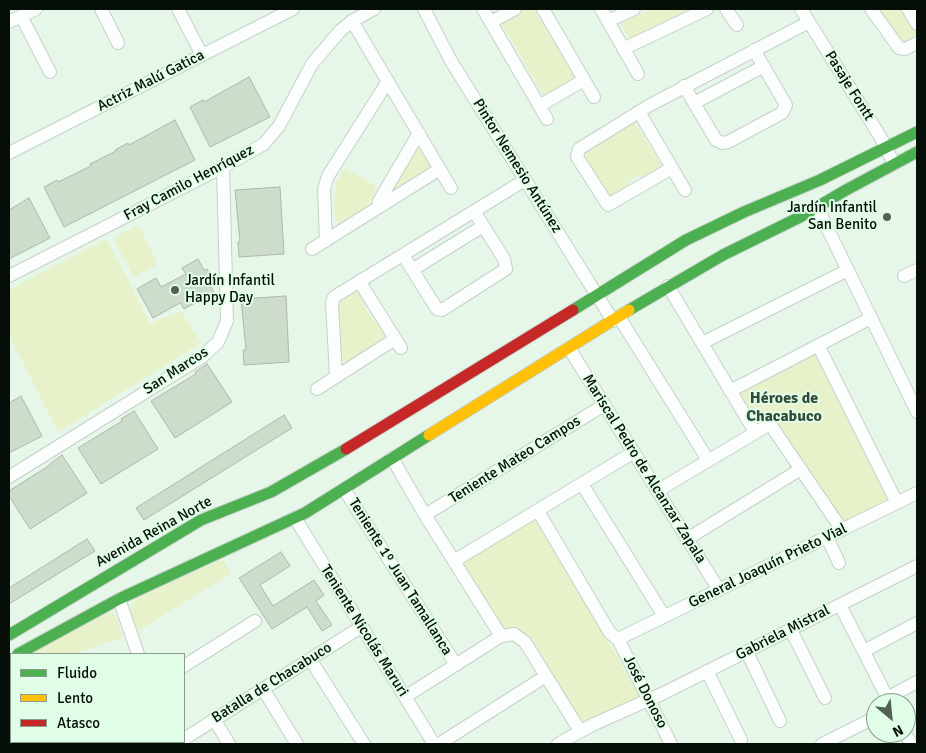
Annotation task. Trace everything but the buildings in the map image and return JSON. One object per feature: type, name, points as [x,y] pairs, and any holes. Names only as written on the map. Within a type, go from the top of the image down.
[{"type":"street","points":[[9,22],[36,9]]},
{"type":"street","points":[[101,9],[118,43]]},
{"type":"street","points":[[178,9],[202,56]]},
{"type":"street","name":"Actriz Malú Gatica","points":[[9,154],[294,9]]},
{"type":"street","name":"Fray Camilo Henríquez","points":[[9,276],[254,150],[272,135],[279,126],[312,64],[340,31],[352,21],[374,9]]},
{"type":"street","name":"Pintor Nemesio Antúnez","points":[[424,9],[451,61],[596,295],[616,319],[708,460]]},
{"type":"street","points":[[483,9],[547,119]]},
{"type":"street","points":[[491,22],[515,9]]},
{"type":"street","points":[[543,9],[594,97]]},
{"type":"street","points":[[601,9],[638,74]]},
{"type":"street","points":[[608,21],[634,9]]},
{"type":"street","points":[[624,49],[708,9]]},
{"type":"street","points":[[726,9],[737,25]]},
{"type":"street","name":"Pasaje Fontt","points":[[801,9],[894,164]]},
{"type":"street","points":[[872,9],[899,48],[905,49],[917,43]]},
{"type":"street","points":[[908,9],[917,24]]},
{"type":"street","points":[[21,16],[50,72]]},
{"type":"street","points":[[352,21],[452,188]]},
{"type":"street","points":[[672,168],[608,205],[577,157],[579,150],[639,112],[684,86],[809,22]]},
{"type":"street","points":[[684,86],[716,140],[722,143],[728,142],[782,112],[786,105],[754,50]]},
{"type":"street","points":[[694,103],[764,66]]},
{"type":"street","points":[[539,106],[584,80]]},
{"type":"street","points":[[326,241],[324,189],[328,176],[388,81]]},
{"type":"street","points":[[639,112],[685,190]]},
{"type":"street","points":[[379,207],[379,201],[419,132]]},
{"type":"street","name":"Avenida Reina Norte","points":[[9,635],[201,520],[271,492],[319,466],[693,237],[744,212],[820,180],[917,132]]},
{"type":"street","points":[[20,653],[120,599],[295,518],[668,286],[917,152]]},
{"type":"street","name":"San Marcos","points":[[9,477],[202,357],[218,342],[227,321],[223,167]]},
{"type":"street","points":[[312,249],[440,169]]},
{"type":"street","points":[[336,376],[332,303],[334,297],[525,180]]},
{"type":"street","points":[[817,207],[917,412]]},
{"type":"street","points":[[403,255],[437,309],[442,310],[506,269],[504,259],[474,211]]},
{"type":"street","points":[[412,270],[483,226]]},
{"type":"street","points":[[702,344],[848,270]]},
{"type":"street","points":[[904,276],[917,270]]},
{"type":"street","points":[[317,389],[336,376],[398,343],[361,284],[361,280]]},
{"type":"street","points":[[668,286],[755,432]]},
{"type":"street","points":[[730,391],[871,318]]},
{"type":"street","points":[[818,345],[897,503]]},
{"type":"street","name":"Mariscal Pedro de Alcanzar Zapala","points":[[569,348],[719,590]]},
{"type":"street","name":"Teniente Mateo Campos","points":[[425,515],[604,404]]},
{"type":"street","points":[[657,491],[770,424],[842,530]]},
{"type":"street","points":[[454,561],[634,452]]},
{"type":"street","points":[[392,458],[425,515],[501,636]]},
{"type":"street","points":[[687,539],[801,469]]},
{"type":"street","points":[[582,484],[664,616]]},
{"type":"street","name":"Teniente 1º Juan Tamallanca","points":[[344,489],[456,665]]},
{"type":"street","name":"General Joaquín Prieto Vial","points":[[618,639],[917,493]]},
{"type":"street","name":"José Donoso","points":[[538,511],[610,633],[618,639],[672,744]]},
{"type":"street","name":"Teniente Nicolás Maruri","points":[[295,518],[434,744]]},
{"type":"street","points":[[827,537],[840,563]]},
{"type":"street","name":"Gabriela Mistral","points":[[559,744],[580,731],[707,672],[917,566]]},
{"type":"street","points":[[120,599],[138,653]]},
{"type":"street","points":[[840,605],[885,693]]},
{"type":"street","points":[[185,665],[255,621]]},
{"type":"street","points":[[864,651],[917,623]]},
{"type":"street","name":"Batalla de Chacabuco","points":[[185,738],[361,627]]},
{"type":"street","points":[[790,630],[825,698]]},
{"type":"street","points":[[405,698],[501,636],[510,634],[522,638],[580,731]]},
{"type":"street","points":[[747,652],[780,721]]},
{"type":"street","points":[[310,659],[364,744]]},
{"type":"street","points":[[707,672],[741,740]]},
{"type":"street","points":[[439,744],[546,676]]},
{"type":"street","points":[[899,693],[917,682]]},
{"type":"street","points":[[263,689],[296,744]]},
{"type":"street","points":[[214,719],[229,744]]},
{"type":"street","points":[[822,744],[866,722]]},
{"type":"green space","points":[[521,9],[534,9],[575,78],[544,96],[500,21]]},
{"type":"green space","points":[[651,9],[702,9],[631,43],[621,23]]},
{"type":"green space","points":[[879,9],[902,9],[917,34],[900,44]]},
{"type":"green space","points":[[630,123],[635,123],[660,163],[660,169],[645,178],[638,176],[628,182],[628,188],[615,196],[609,195],[585,158],[585,152]]},
{"type":"green space","points":[[416,144],[420,144],[435,168],[388,197]]},
{"type":"green space","points":[[345,168],[375,185],[376,189],[367,207],[344,223],[338,224],[335,218],[334,204],[336,182]]},
{"type":"green space","points":[[138,225],[158,264],[134,277],[113,238]]},
{"type":"green space","points":[[106,239],[150,324],[181,311],[201,343],[58,432],[9,335],[9,290]]},
{"type":"green space","points":[[358,291],[364,298],[364,306],[373,321],[379,325],[385,339],[346,363],[342,359],[339,307],[341,301]]},
{"type":"green space","points":[[817,347],[895,502],[842,528],[771,417],[756,425],[735,390]]},
{"type":"green space","points":[[536,515],[640,697],[580,729],[527,640],[506,633],[457,562]]},
{"type":"green space","points":[[223,559],[231,574],[136,632],[129,611],[138,598]]},
{"type":"green space","points":[[107,613],[112,613],[116,616],[123,637],[77,653],[33,653]]},
{"type":"traffic: fast","points":[[573,310],[686,240],[744,212],[820,180],[917,132]]},
{"type":"traffic: fast","points":[[629,310],[723,255],[800,217],[917,152]]},
{"type":"traffic: fast","points":[[20,653],[119,599],[305,513],[429,435]]},
{"type":"traffic: fast","points":[[9,635],[201,520],[271,492],[346,449]]},
{"type":"traffic: slow","points":[[429,435],[629,310]]},
{"type":"traffic: jam","points":[[346,449],[573,310]]},
{"type":"place","name":"Jardín Infantil San Benito","points":[[887,217]]},
{"type":"place","name":"Jardín Infantil Happy Day","points":[[175,290]]},
{"type":"district","name":"Héroes de Chacabuco","points":[[784,408]]}]
